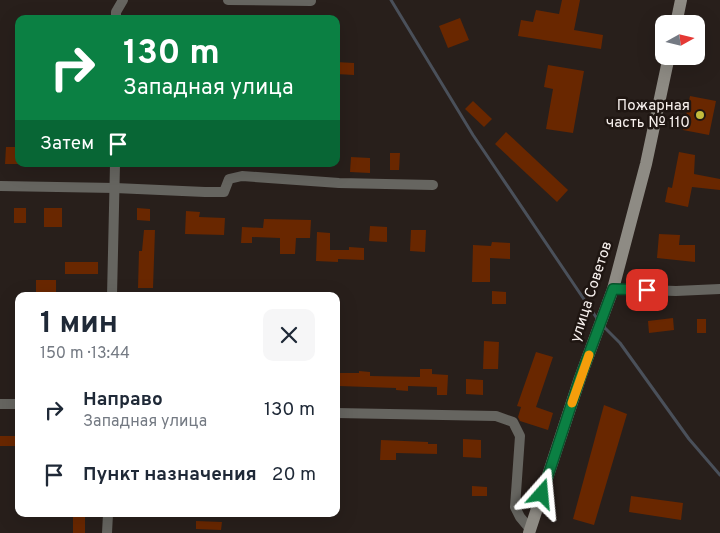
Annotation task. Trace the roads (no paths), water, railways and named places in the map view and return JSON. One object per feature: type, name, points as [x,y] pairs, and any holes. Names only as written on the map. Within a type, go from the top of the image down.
[{"type":"main road","points":[[678,15],[682,0]]},
{"type":"main road","name":"улица Советов","points":[[530,531],[580,378],[613,289],[646,164],[667,65]]},
{"type":"street","points":[[116,15],[116,12],[125,0]]},
{"type":"street","points":[[228,0],[311,2]]},
{"type":"street","points":[[112,292],[115,167]]},
{"type":"street","points":[[0,186],[224,192],[229,179],[242,176],[339,183],[433,184]]},
{"type":"street","points":[[613,289],[676,291],[720,289]]},
{"type":"street","points":[[0,404],[15,404]]},
{"type":"street","points":[[340,413],[496,416],[507,418],[513,422],[520,436],[515,507],[530,531]]},
{"type":"street","points":[[108,517],[108,533]]},
{"type":"waterway","points":[[391,0],[473,135],[598,320]]},
{"type":"waterway","points":[[602,325],[620,343],[689,439],[720,475]]},
{"type":"place","name":"Пожарная часть № 110","points":[[700,115]]}]
